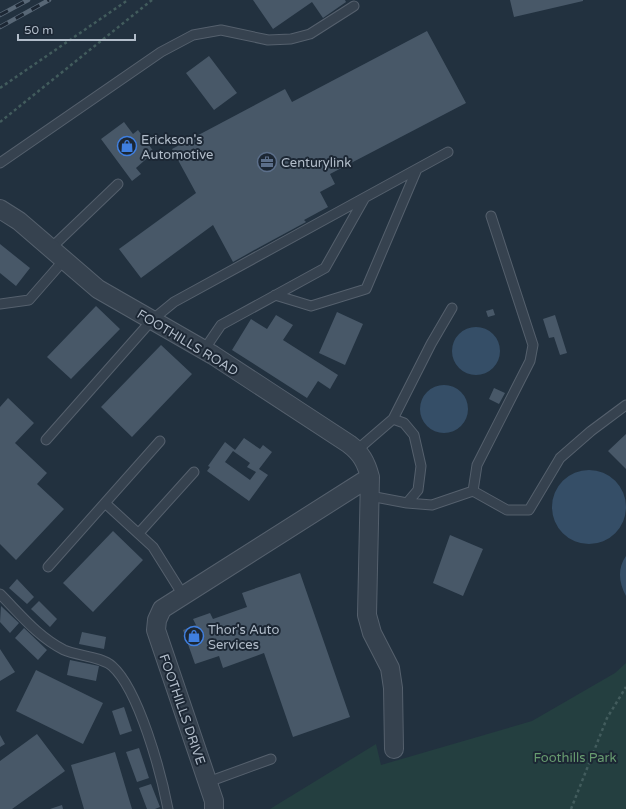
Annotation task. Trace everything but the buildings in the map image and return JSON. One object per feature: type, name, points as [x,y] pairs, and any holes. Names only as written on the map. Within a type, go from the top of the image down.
[{"type":"street","name":"FOOTHILLS ROAD","points":[[0,209],[19,221],[98,289],[204,350],[357,450],[365,460],[370,477],[368,615],[372,633],[390,668],[393,688],[394,749]]},
{"type":"street","points":[[183,595],[370,477]]},
{"type":"street","name":"FOOTHILLS DRIVE","points":[[183,595],[162,609],[157,620],[156,630],[208,782],[214,801],[214,809]]},
{"type":"lane","points":[[0,163],[161,52],[193,35],[221,30],[268,40],[291,39],[310,34],[354,6]]},
{"type":"lane","points":[[46,440],[152,320],[174,302],[448,152]]},
{"type":"lane","points":[[275,295],[311,306],[366,289],[417,169]]},
{"type":"lane","points":[[50,249],[118,184]]},
{"type":"lane","points":[[204,350],[221,325],[325,268],[364,199]]},
{"type":"lane","points":[[473,490],[477,465],[530,361],[533,345],[492,216]]},
{"type":"lane","points":[[0,304],[29,300],[64,260]]},
{"type":"lane","points":[[357,450],[393,419],[431,344],[452,308]]},
{"type":"lane","points":[[473,490],[507,510],[529,510],[560,458],[591,430],[626,405]]},
{"type":"lane","points":[[393,419],[404,423],[414,435],[421,466],[418,490],[407,503]]},
{"type":"lane","points":[[48,567],[160,441]]},
{"type":"lane","points":[[139,533],[194,472]]},
{"type":"lane","points":[[370,496],[407,503],[432,505],[473,490]]},
{"type":"lane","points":[[105,502],[153,546],[183,595]]},
{"type":"lane","points":[[0,594],[41,636],[65,650],[85,655],[111,665],[123,679],[138,709],[163,783],[168,809]]},
{"type":"lane","points":[[208,782],[270,759]]},
{"type":"path","points":[[0,88],[128,0]]},
{"type":"path","points":[[0,122],[152,0]]},
{"type":"path","points":[[571,809],[607,718],[626,686]]},
{"type":"green space","name":"Foothills Park","points":[[626,663],[626,809],[270,809],[376,744],[381,765],[532,721],[615,673]]},
{"type":"water","points":[[471,327],[481,327],[490,331],[496,337],[499,342],[499,360],[490,371],[481,375],[471,375],[462,371],[456,365],[452,356],[452,346],[456,337],[462,331]]},
{"type":"water","points":[[439,385],[449,385],[458,389],[464,395],[467,400],[467,418],[458,429],[449,433],[439,433],[430,429],[424,423],[420,414],[420,404],[424,395],[430,389]]},
{"type":"water","points":[[589,470],[603,473],[615,481],[623,493],[626,507],[623,521],[615,533],[603,541],[589,544],[575,541],[563,533],[555,521],[552,507],[555,493],[563,481],[575,473]]},
{"type":"water","points":[[626,556],[626,596],[622,586],[620,571]]},
{"type":"railway","points":[[0,15],[28,0]]},
{"type":"railway","points":[[0,27],[49,0]]},
{"type":"place","name":"Erickson's Automotive","points":[[127,146]]},
{"type":"place","name":"Centurylink","points":[[267,162]]},
{"type":"place","name":"Thor's Auto Services","points":[[194,636]]}]
